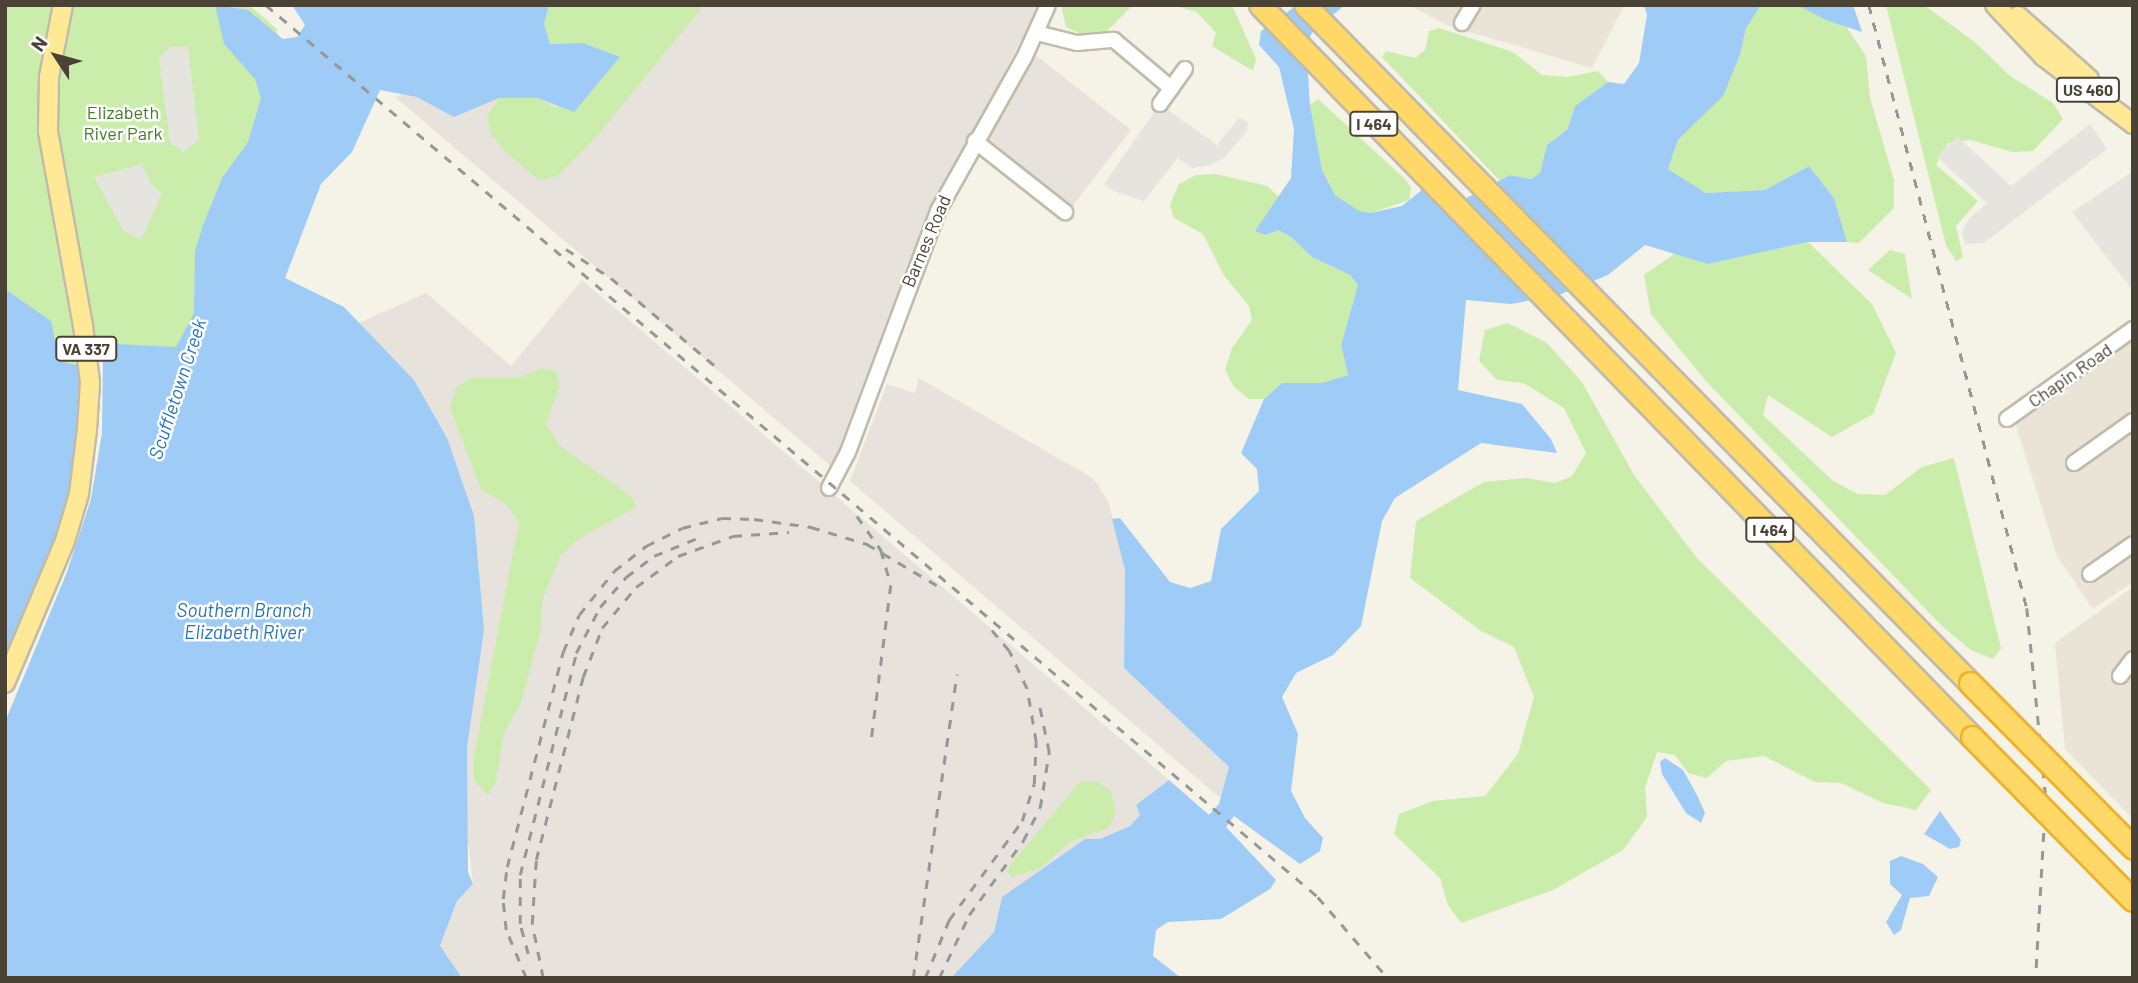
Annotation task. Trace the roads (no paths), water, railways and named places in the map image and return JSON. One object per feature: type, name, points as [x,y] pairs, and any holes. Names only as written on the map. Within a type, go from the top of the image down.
[{"type":"highway","name":"I 464","points":[[1260,5],[1412,164],[2133,900]]},
{"type":"highway","name":"I 464","points":[[1305,5],[2133,848]]},
{"type":"main road","name":"VA 337","points":[[5,683],[65,541],[79,494],[88,429],[90,382],[85,337],[48,131],[48,77],[64,5]]},
{"type":"main road","name":"US 460","points":[[1995,5],[2043,56],[2133,123]]},
{"type":"main road","name":"US 460","points":[[2004,5],[2054,45],[2133,123]]},
{"type":"street","name":"Barnes Road","points":[[829,488],[848,452],[938,211],[1037,33],[1048,5]]},
{"type":"street","points":[[1462,23],[1473,5]]},
{"type":"street","points":[[1037,33],[1077,43],[1114,40],[1171,88]]},
{"type":"street","points":[[1160,104],[1185,69]]},
{"type":"street","points":[[975,141],[1065,212]]},
{"type":"street","name":"Chapin Road","points":[[2007,419],[2133,330]]},
{"type":"street","points":[[2074,463],[2133,421]]},
{"type":"street","points":[[2090,574],[2133,544]]},
{"type":"street","points":[[2120,676],[2133,659]]},
{"type":"water","name":"Southern Branch Elizabeth River","points":[[215,5],[248,10],[283,39],[297,37],[305,25],[292,5],[549,5],[544,24],[550,44],[583,43],[620,57],[574,112],[538,98],[499,98],[454,117],[417,97],[380,90],[352,152],[321,184],[285,278],[344,307],[414,380],[447,438],[474,516],[484,630],[467,747],[468,872],[473,884],[457,901],[440,946],[462,978],[5,978],[5,289],[51,321],[59,361],[76,365],[97,343],[176,347],[194,313],[195,251],[203,225],[222,178],[248,142],[261,98],[255,79],[224,44]]},
{"type":"water","points":[[1297,5],[1345,5],[1314,30],[1306,43],[1310,105],[1322,170],[1335,195],[1359,211],[1371,213],[1402,206],[1423,189],[1455,204],[1510,175],[1531,179],[1540,173],[1547,145],[1567,130],[1575,106],[1608,82],[1624,84],[1639,63],[1647,15],[1644,5],[1761,5],[1746,28],[1740,55],[1723,96],[1678,140],[1668,169],[1706,193],[1765,190],[1809,166],[1834,198],[1847,242],[1808,242],[1708,264],[1645,245],[1608,275],[1559,295],[1511,304],[1466,300],[1458,390],[1522,404],[1551,439],[1557,453],[1481,443],[1395,498],[1382,521],[1361,626],[1333,655],[1296,673],[1282,697],[1298,734],[1291,791],[1305,818],[1323,838],[1320,851],[1300,864],[1234,816],[1226,827],[1276,880],[1270,889],[1221,919],[1168,922],[1156,930],[1153,956],[1181,978],[951,978],[994,932],[1002,897],[1085,839],[1100,839],[1130,826],[1140,815],[1136,805],[1169,780],[1209,815],[1219,804],[1229,767],[1124,668],[1125,570],[1112,519],[1120,518],[1170,582],[1190,588],[1211,581],[1221,529],[1259,491],[1257,469],[1241,453],[1264,399],[1282,383],[1322,383],[1348,375],[1341,345],[1358,285],[1350,275],[1312,257],[1291,237],[1278,230],[1266,235],[1255,231],[1291,178],[1294,129],[1279,67],[1259,45],[1261,31]]},
{"type":"water","points":[[1797,5],[1853,5],[1862,32],[1826,20]]},
{"type":"water","points":[[1665,758],[1683,770],[1697,795],[1705,813],[1701,823],[1686,813],[1662,774],[1660,762]]},
{"type":"water","points":[[1940,811],[1961,840],[1959,847],[1950,849],[1924,834]]},
{"type":"water","points":[[1901,856],[1923,864],[1938,877],[1929,896],[1910,898],[1901,930],[1894,935],[1886,922],[1902,895],[1890,884],[1890,861]]},
{"type":"railway","points":[[266,5],[1318,897],[1388,978]]},
{"type":"railway","points":[[1869,5],[2027,608],[2046,797],[2036,978]]},
{"type":"railway","points":[[566,249],[611,278],[720,370]]},
{"type":"railway","points":[[857,516],[881,550],[891,585],[871,743]]},
{"type":"railway","points":[[526,978],[506,930],[503,899],[507,867],[563,652],[579,615],[614,571],[646,546],[682,528],[722,518],[754,519],[811,527],[867,544],[940,587]]},
{"type":"railway","points":[[543,978],[532,924],[536,860],[583,677],[602,628],[636,587],[678,556],[733,536],[789,532]]},
{"type":"railway","points":[[528,954],[520,924],[520,875],[576,653],[600,607],[626,577],[654,556],[700,537]]},
{"type":"railway","points":[[925,978],[949,920],[1022,821],[1034,784],[1036,742],[1027,689],[1009,651],[990,628]]},
{"type":"railway","points":[[913,978],[957,674]]},
{"type":"railway","points":[[939,978],[969,915],[1023,841],[1040,808],[1049,752],[1039,704]]},
{"type":"park label","name":"Elizabeth River Park","points":[[123,123]]},
{"type":"water label","name":"Scuffletown Creek","points":[[177,389]]}]
